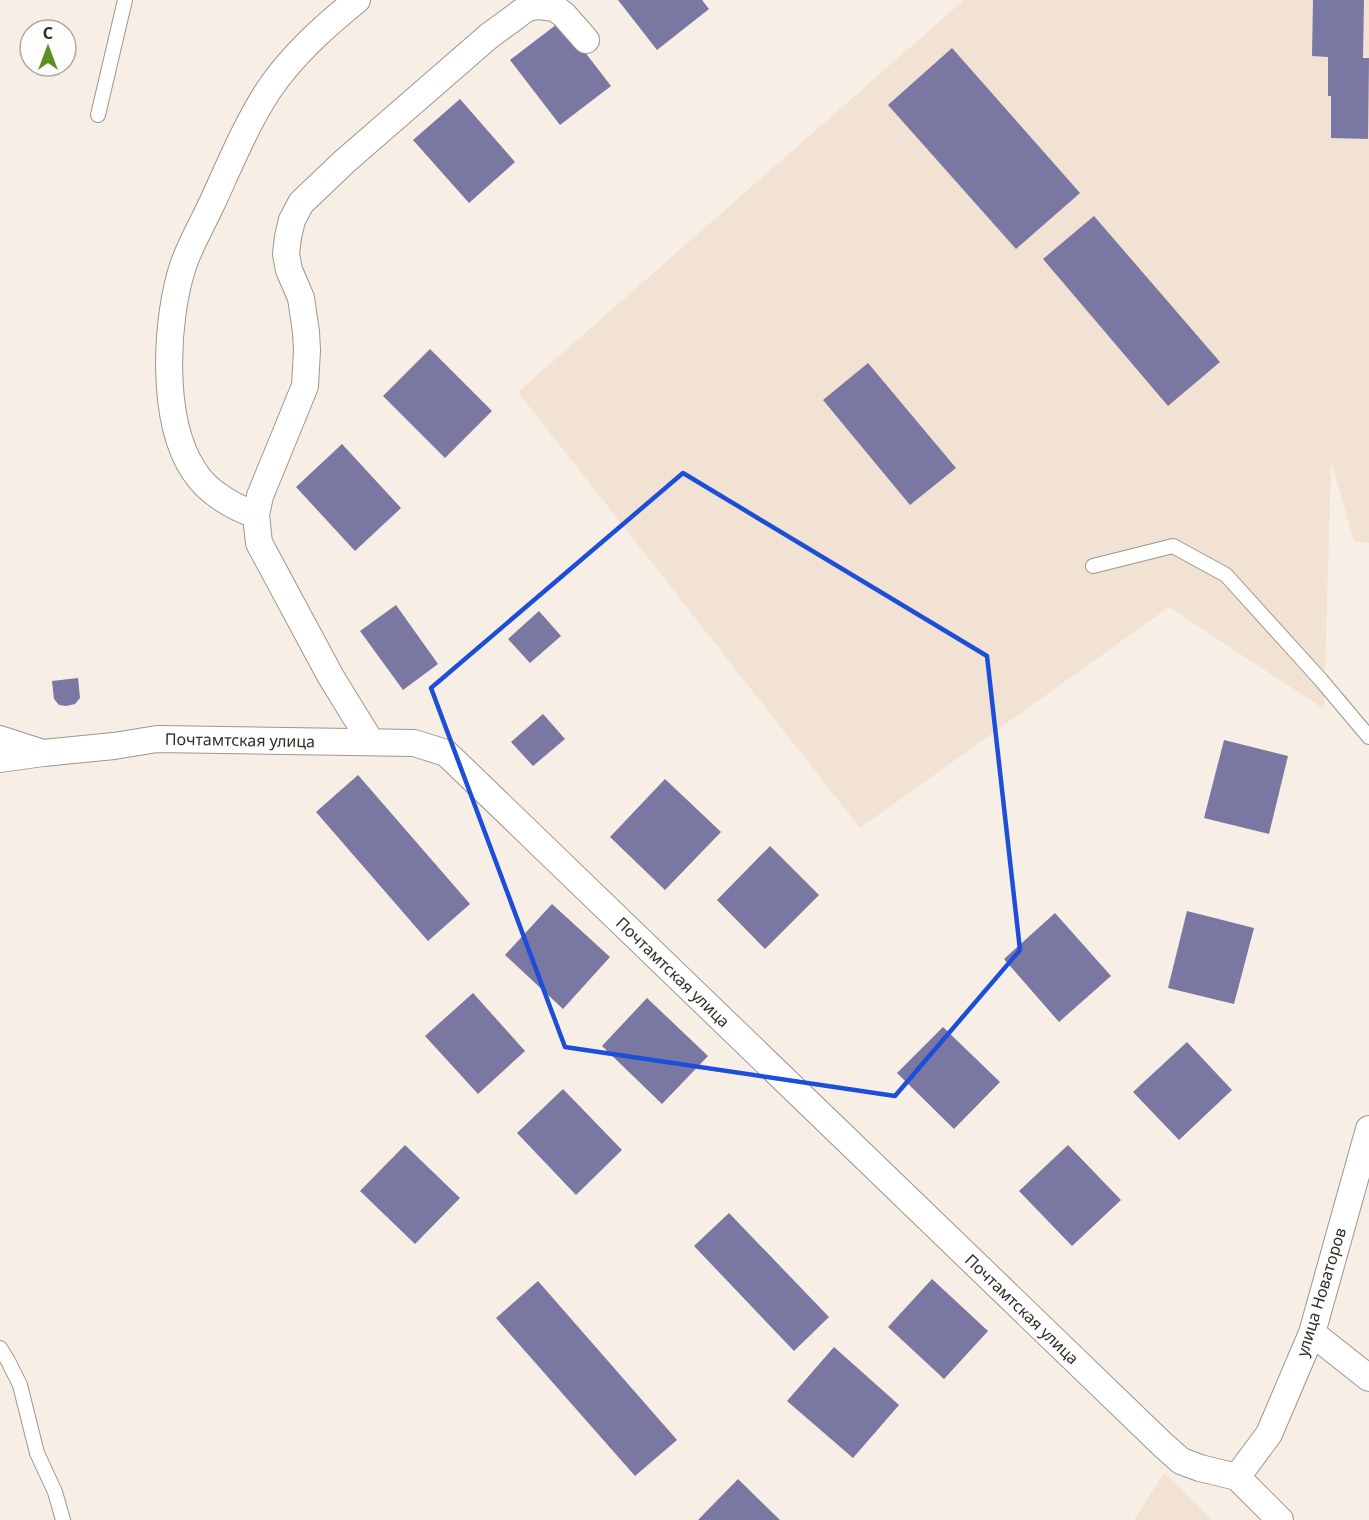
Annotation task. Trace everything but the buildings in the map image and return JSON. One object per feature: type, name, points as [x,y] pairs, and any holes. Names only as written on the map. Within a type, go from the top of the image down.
[{"type":"street","points":[[256,515],[244,511],[212,492],[194,471],[180,443],[174,417],[170,379],[170,335],[175,299],[184,262],[246,130],[268,91],[288,64],[357,0]]},
{"type":"street","points":[[371,742],[331,677],[258,543],[256,515],[260,496],[305,386],[306,332],[301,298],[289,270],[286,254],[292,220],[301,203],[344,162],[489,36],[527,8],[538,6],[555,8],[586,40]]},
{"type":"street","points":[[0,739],[44,753]]},
{"type":"street","name":"Почтамтская улица","points":[[0,759],[157,739],[414,743],[446,753],[1162,1444],[1181,1461],[1237,1477]]},
{"type":"street","name":"улица Новаторов","points":[[1237,1477],[1269,1434],[1312,1333],[1369,1129]]},
{"type":"street","points":[[1312,1333],[1369,1378]]},
{"type":"street","points":[[1237,1477],[1280,1520]]},
{"type":"lane","points":[[98,115],[125,0]]},
{"type":"lane","points":[[1093,566],[1173,546],[1226,575],[1369,737]]},
{"type":"lane","points":[[0,1348],[20,1385],[37,1453],[55,1492],[63,1520]]},
{"type":"highlighted area","points":[[683,473],[987,656],[1020,950],[895,1096],[565,1047],[431,688]]},
{"type":"shaded area","points":[[964,0],[1369,0],[1369,543],[1354,541],[1331,461],[1324,709],[1169,607],[860,828],[518,392]]},
{"type":"shaded area","points":[[1164,1473],[1212,1520],[1134,1520]]}]
